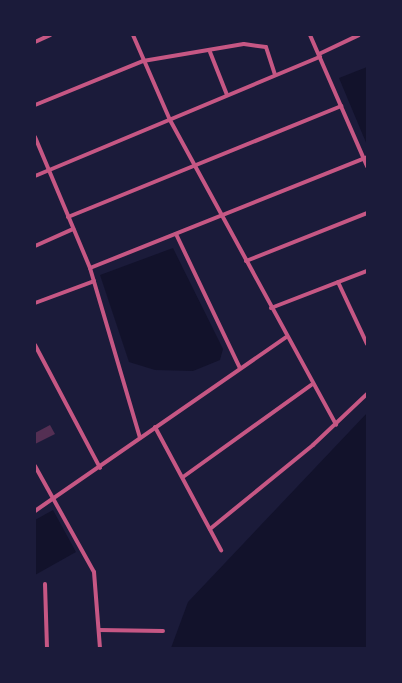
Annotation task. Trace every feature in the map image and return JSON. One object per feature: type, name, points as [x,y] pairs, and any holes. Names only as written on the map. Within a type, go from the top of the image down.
[{"type":"street","points":[[35,42],[50,35]]},
{"type":"street","points":[[133,35],[170,120],[197,166],[311,385],[336,425]]},
{"type":"street","points":[[310,35],[367,166]]},
{"type":"street","points":[[35,176],[275,75],[359,35]]},
{"type":"street","points":[[35,105],[144,61],[259,43],[266,47],[275,75]]},
{"type":"street","points":[[210,52],[227,95]]},
{"type":"street","points":[[68,217],[341,106]]},
{"type":"street","points":[[35,137],[90,268],[140,438]]},
{"type":"street","points":[[90,268],[365,158]]},
{"type":"street","points":[[246,261],[367,213]]},
{"type":"street","points":[[35,246],[73,229]]},
{"type":"street","points":[[176,234],[240,368]]},
{"type":"street","points":[[271,308],[367,271]]},
{"type":"street","points":[[35,303],[94,281]]},
{"type":"street","points":[[338,282],[367,344]]},
{"type":"street","points":[[35,511],[100,468],[155,427],[286,337]]},
{"type":"street","points":[[35,345],[100,468]]},
{"type":"street","points":[[183,477],[311,385]]},
{"type":"street","points":[[210,529],[336,425],[367,394]]},
{"type":"street","points":[[155,427],[221,550]]},
{"type":"street","points":[[35,466],[94,572],[100,648]]},
{"type":"street","points":[[45,584],[47,648]]},
{"type":"street","points":[[99,630],[163,631]]},
{"type":"shaded area","points":[[367,67],[367,145],[339,78]]},
{"type":"shaded area","points":[[173,248],[223,349],[220,360],[193,371],[155,370],[129,362],[100,275]]},
{"type":"shaded area","points":[[367,413],[367,648],[171,648],[188,602]]},
{"type":"shaded area","points":[[53,510],[76,552],[35,575],[35,520]]},
{"type":"building","points":[[50,425],[55,434],[35,444],[35,433]]}]
